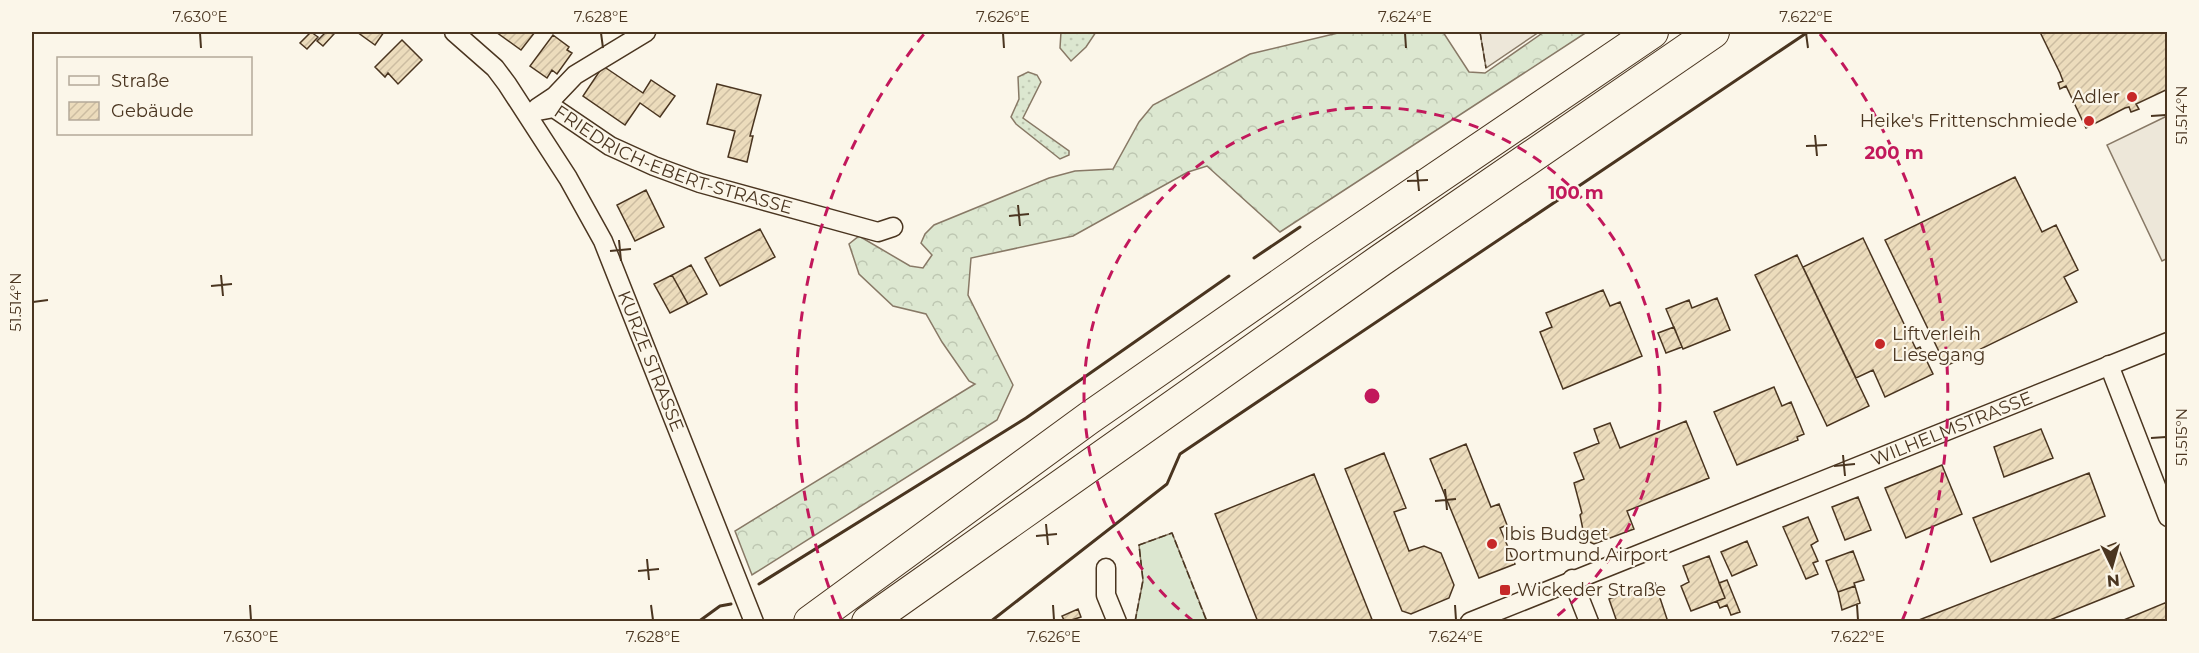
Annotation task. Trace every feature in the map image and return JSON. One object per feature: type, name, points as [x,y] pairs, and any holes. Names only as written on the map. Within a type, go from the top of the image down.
[{"type":"highway","points":[[810,621],[1089,418],[1652,32]]},
{"type":"highway","points":[[868,621],[1381,260],[1713,32]]},
{"type":"street","name":"FRIEDRICH-EBERT-STRASSE","points":[[454,32],[495,68],[527,113],[554,108],[610,146],[700,183],[878,232],[893,227]]},
{"type":"street","points":[[527,113],[555,96],[575,75],[646,32]]},
{"type":"street","name":"KURZE STRASSE","points":[[527,113],[568,178],[603,241],[754,621]]},
{"type":"street","name":"WILHELMSTRASSE","points":[[1470,621],[2168,342]]},
{"type":"street","points":[[2109,365],[2168,517]]},
{"type":"street","points":[[1106,568],[1106,595],[1117,621]]},
{"type":"street","points":[[1572,579],[1588,621]]},
{"type":"green space","points":[[1061,32],[1096,32],[1086,47],[1071,61],[1060,48]]},
{"type":"green space","points":[[1342,32],[1443,32],[1469,72],[1485,73],[1544,32],[1587,32],[1280,232],[1207,166],[1188,172],[1073,236],[971,258],[968,295],[1013,385],[997,420],[752,575],[735,531],[975,384],[969,381],[926,314],[893,306],[859,274],[849,244],[859,236],[910,266],[923,268],[932,255],[921,243],[925,234],[934,225],[1049,178],[1075,171],[1113,169],[1139,122],[1153,105],[1250,54]]},
{"type":"green space","points":[[1028,72],[1037,75],[1041,82],[1023,118],[1069,151],[1069,155],[1060,159],[1016,124],[1011,117],[1019,99],[1018,77]]},
{"type":"green space","points":[[1172,533],[1207,621],[1135,621],[1143,581],[1139,545]]},
{"type":"shaded area","points":[[1480,32],[1539,32],[1486,68]]},
{"type":"shaded area","points":[[2167,116],[2168,258],[2162,261],[2107,145]]},
{"type":"building","points":[[311,32],[318,37],[307,49],[300,43]]},
{"type":"building","points":[[326,32],[334,34],[323,46],[317,41]]},
{"type":"building","points":[[357,32],[384,32],[375,45]]},
{"type":"building","points":[[496,32],[535,32],[521,50]]},
{"type":"building","points":[[2040,32],[2168,32],[2168,89],[2136,104],[2139,109],[2131,112],[2129,107],[2125,108],[2086,128],[2066,86],[2060,89],[2058,83],[2063,81]]},
{"type":"building","points":[[553,35],[569,47],[567,50],[572,53],[557,74],[552,70],[547,78],[530,66]]},
{"type":"building","points":[[402,40],[422,60],[398,84],[388,73],[385,77],[375,67]]},
{"type":"building","points":[[603,66],[643,93],[651,80],[675,96],[660,117],[640,103],[625,125],[583,96]]},
{"type":"building","points":[[717,84],[761,95],[750,136],[753,136],[747,162],[728,157],[735,131],[707,124]]},
{"type":"building","points":[[2015,177],[2042,232],[2056,225],[2078,270],[2064,277],[2077,302],[1946,366],[1885,240]]},
{"type":"building","points":[[646,190],[664,227],[635,241],[617,205]]},
{"type":"building","points":[[760,229],[775,257],[720,286],[705,258]]},
{"type":"building","points":[[1863,238],[1916,349],[1920,347],[1933,374],[1885,397],[1873,370],[1856,378],[1803,267]]},
{"type":"building","points":[[1797,255],[1869,406],[1827,426],[1755,275]]},
{"type":"building","points":[[691,265],[707,294],[688,304],[672,275]]},
{"type":"building","points":[[672,275],[688,304],[670,313],[654,284]]},
{"type":"building","points":[[1603,290],[1610,306],[1620,302],[1642,356],[1563,389],[1540,332],[1552,327],[1546,313]]},
{"type":"building","points":[[1717,298],[1730,330],[1683,349],[1666,309],[1689,300],[1692,308]]},
{"type":"building","points":[[1674,327],[1682,347],[1666,353],[1658,333]]},
{"type":"building","points":[[1774,387],[1782,406],[1791,402],[1804,434],[1797,437],[1798,440],[1737,465],[1714,412]]},
{"type":"building","points":[[1686,421],[1709,478],[1627,511],[1634,529],[1594,544],[1585,540],[1580,515],[1582,513],[1574,483],[1584,479],[1574,453],[1599,443],[1594,429],[1610,423],[1620,448]]},
{"type":"building","points":[[2041,429],[2053,458],[2004,477],[1994,447]]},
{"type":"building","points":[[1466,444],[1491,507],[1499,504],[1507,525],[1500,528],[1515,564],[1479,578],[1430,459]]},
{"type":"building","points":[[1384,453],[1406,508],[1394,512],[1409,551],[1424,546],[1441,553],[1454,585],[1449,598],[1411,614],[1402,611],[1345,469]]},
{"type":"building","points":[[1942,465],[1962,514],[1906,538],[1885,488]]},
{"type":"building","points":[[2089,473],[2105,516],[1991,562],[1973,518]]},
{"type":"building","points":[[1314,474],[1373,622],[1258,622],[1215,514]]},
{"type":"building","points":[[1858,497],[1871,530],[1845,540],[1832,507]]},
{"type":"building","points":[[1808,517],[1818,541],[1811,545],[1818,561],[1813,563],[1818,574],[1806,579],[1783,527]]},
{"type":"building","points":[[1747,541],[1757,565],[1732,576],[1721,552]]},
{"type":"building","points":[[2116,543],[2134,586],[2045,622],[1919,620]]},
{"type":"building","points":[[1853,551],[1864,580],[1838,592],[1826,561]]},
{"type":"building","points":[[1709,556],[1725,598],[1691,611],[1681,586],[1689,582],[1683,566]]},
{"type":"building","points":[[1727,580],[1740,612],[1731,615],[1727,605],[1720,608],[1717,601],[1725,598],[1719,583]]},
{"type":"building","points":[[1655,583],[1668,622],[1617,622],[1609,599]]},
{"type":"building","points":[[1855,586],[1860,603],[1842,610],[1838,592]]},
{"type":"building","points":[[2167,602],[2168,622],[2119,622]]},
{"type":"building","points":[[1078,609],[1081,617],[1065,622],[1062,616]]},
{"type":"fence","points":[[1480,32],[1486,68]]},
{"type":"fence","points":[[1135,622],[1143,580],[1139,545],[1172,533],[1207,622]]},
{"type":"wall","points":[[990,622],[1167,484],[1180,454],[1808,32]]},
{"type":"wall","points":[[1254,258],[1300,227]]},
{"type":"wall","points":[[759,584],[1026,418],[1229,276]]},
{"type":"wall","points":[[698,622],[720,606],[731,604]]},
{"type":"place","name":"Adler","points":[[2132,97]]},
{"type":"place","name":"Heike's Frittenschmiede","points":[[2089,121]]},
{"type":"place","name":"Liftverleih Liesegang","points":[[1880,344]]},
{"type":"place","name":"Ibis Budget Dortmund Airport","points":[[1492,544]]},
{"type":"place","name":"Wickeder Straße","points":[[1505,590]]}]
